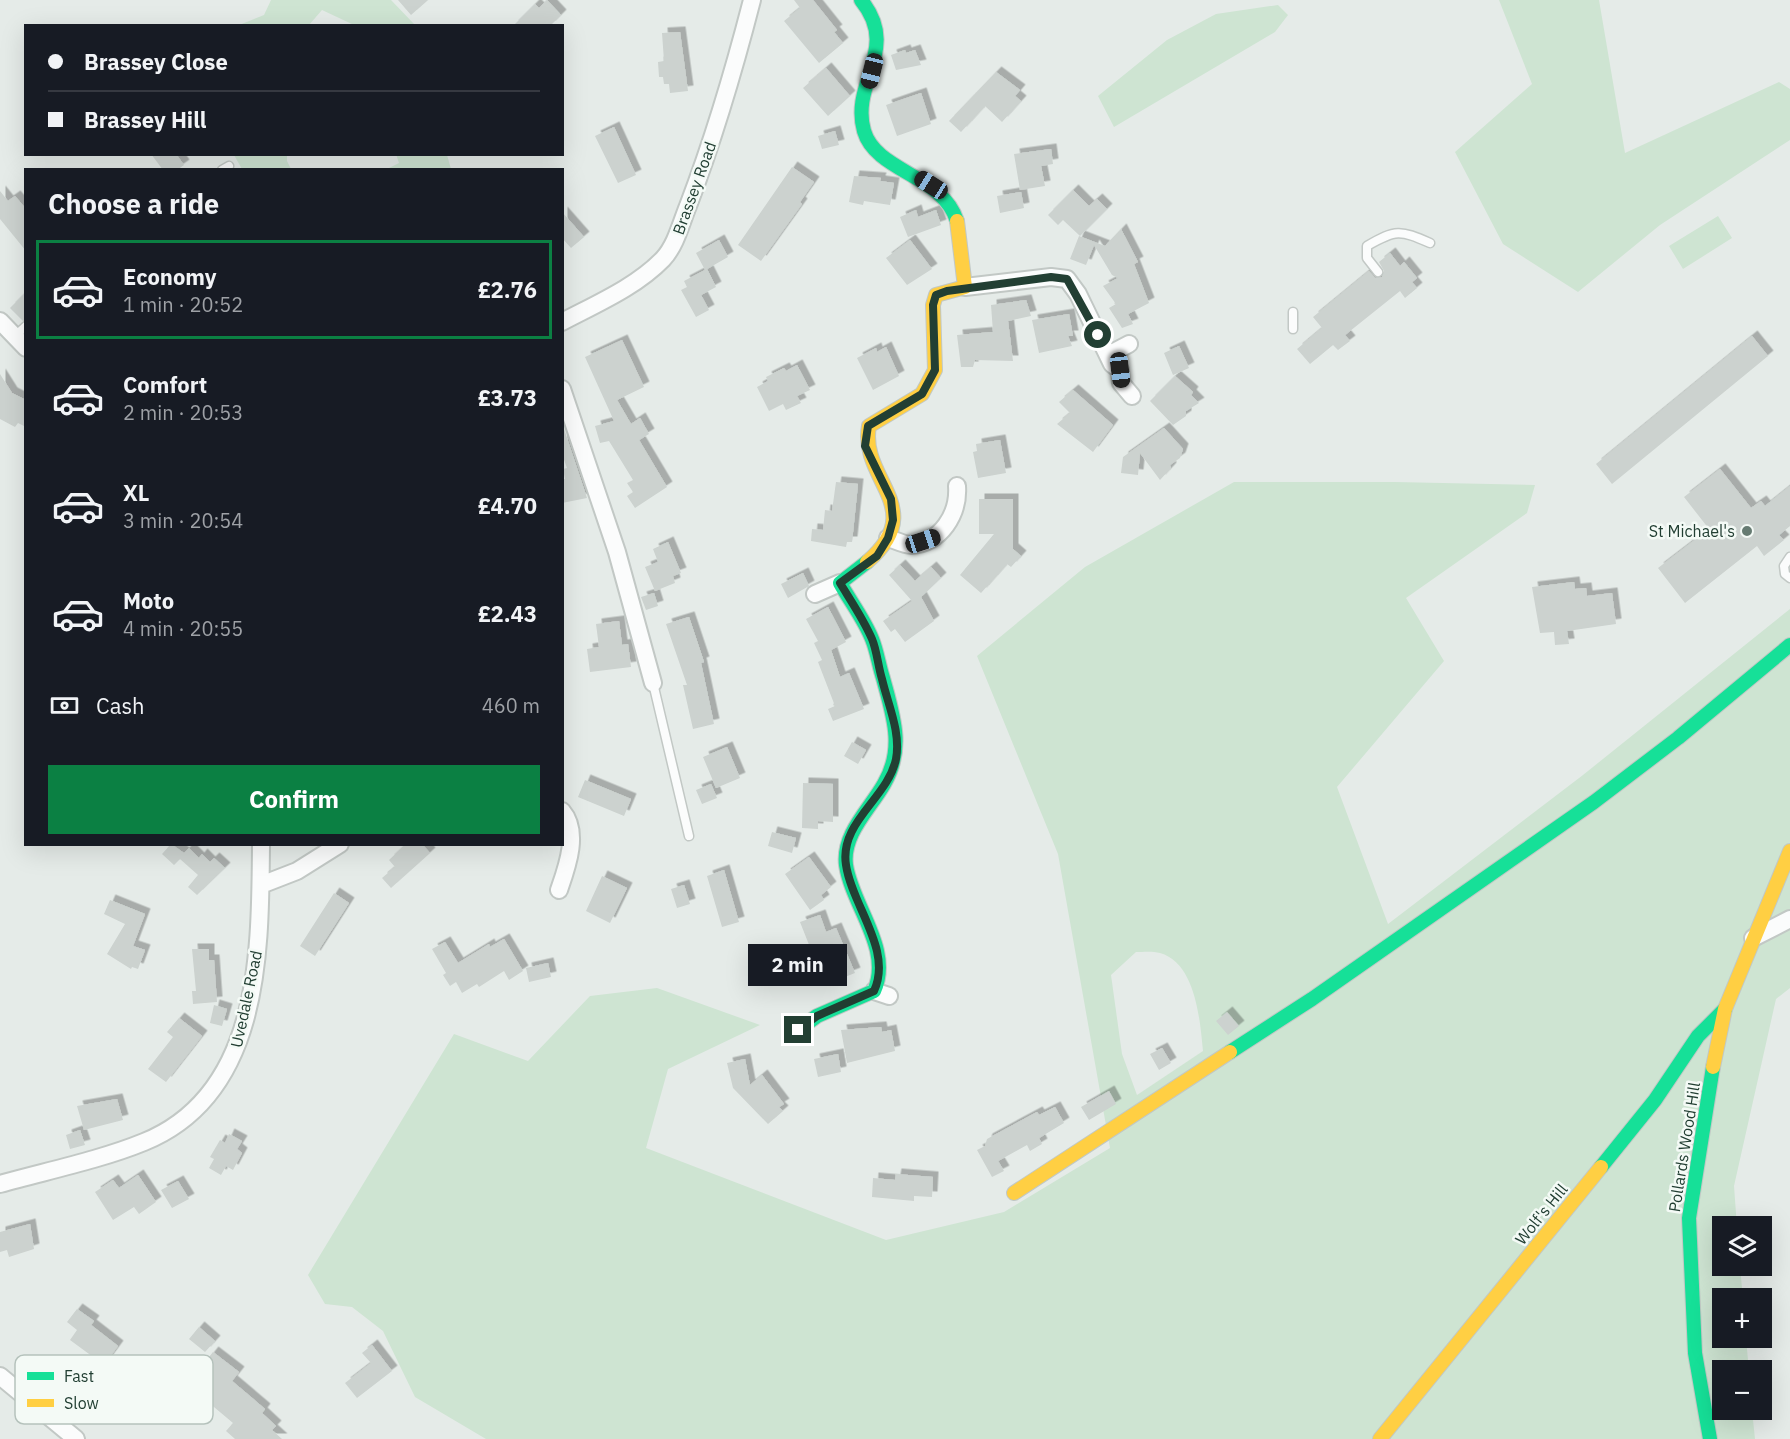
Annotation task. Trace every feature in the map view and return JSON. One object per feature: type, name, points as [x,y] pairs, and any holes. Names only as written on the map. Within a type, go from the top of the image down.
[{"type":"street","name":"Brassey Road","points":[[564,321],[634,283],[664,258],[674,242],[706,160],[735,66],[752,0]]},
{"type":"street","points":[[861,0],[878,27],[876,52],[863,109],[864,132],[879,152],[931,185],[951,205],[957,219],[965,287]]},
{"type":"street","points":[[815,594],[840,583],[877,556],[888,538],[893,520],[891,499],[865,446],[868,426],[922,394],[935,370],[933,305],[936,295],[965,287],[1051,277],[1067,279],[1078,294],[1112,364],[1120,370],[1121,383],[1132,396]]},
{"type":"street","points":[[0,321],[22,337]]},
{"type":"street","points":[[1108,355],[1129,344]]},
{"type":"street","points":[[564,395],[617,552],[653,683]]},
{"type":"street","points":[[888,538],[910,545],[936,537],[950,521],[957,486]]},
{"type":"street","points":[[798,1030],[817,1016],[881,993],[877,947],[860,908],[846,864],[849,838],[885,783],[896,761],[897,731],[872,639],[840,583]]},
{"type":"street","points":[[1014,1193],[1312,999],[1594,802],[1678,738],[1790,645]]},
{"type":"street","points":[[559,890],[567,866],[571,838],[568,818],[564,813]]},
{"type":"street","name":"Uvedale Road","points":[[0,1184],[145,1142],[169,1128],[211,1093],[226,1071],[242,1031],[258,944],[261,846]]},
{"type":"street","points":[[261,885],[297,871],[337,846]]},
{"type":"street","name":"Pollards Wood Hill","points":[[1710,1439],[1695,1353],[1689,1218],[1706,1104],[1725,1010],[1790,851]]},
{"type":"street","points":[[1753,938],[1790,919]]},
{"type":"street","name":"Wolf's Hill","points":[[1380,1439],[1656,1100],[1698,1036],[1725,1010]]},
{"type":"street","points":[[0,1376],[15,1390]]},
{"type":"street","points":[[52,1424],[66,1437]]},
{"type":"lane","points":[[1367,246],[1390,232],[1404,232],[1430,243]]},
{"type":"lane","points":[[1359,240],[1367,246]]},
{"type":"lane","points":[[1367,246],[1367,258],[1378,272]]},
{"type":"lane","points":[[1293,312],[1293,329]]},
{"type":"lane","points":[[1790,557],[1784,566],[1785,574],[1790,578]]},
{"type":"lane","points":[[653,683],[689,836]]},
{"type":"green space","points":[[271,0],[391,0],[414,24],[352,24],[322,10],[310,24],[242,24],[264,15]]},
{"type":"green space","points":[[1499,0],[1599,0],[1625,153],[1779,82],[1790,89],[1790,140],[1660,225],[1578,292],[1503,244],[1455,152],[1532,84]]},
{"type":"green space","points":[[1278,5],[1288,15],[1275,32],[1114,127],[1098,96],[1167,40],[1216,14]]},
{"type":"green space","points":[[235,156],[287,156],[290,168],[241,168]]},
{"type":"green space","points":[[397,156],[447,156],[451,168],[389,168],[399,163]]},
{"type":"green space","points":[[1718,216],[1732,238],[1683,269],[1669,246]]},
{"type":"green space","points":[[1234,482],[1535,485],[1527,513],[1406,598],[1444,661],[1337,787],[1388,924],[1583,775],[1790,609],[1790,988],[1776,999],[1734,1186],[1736,1216],[1712,1216],[1712,1276],[1741,1276],[1742,1288],[1712,1288],[1712,1348],[1747,1348],[1748,1360],[1712,1360],[1712,1420],[1753,1420],[1755,1439],[486,1439],[415,1397],[383,1331],[352,1307],[325,1304],[308,1275],[454,1034],[528,1061],[590,996],[657,988],[760,1025],[668,1069],[646,1148],[886,1240],[1004,1212],[1110,1148],[1058,854],[977,656],[1085,567]],"holes":[[[1136,952],[1160,953],[1172,959],[1189,980],[1198,1009],[1203,1051],[1137,1095],[1122,1054],[1111,975]]]},
{"type":"building","points":[[398,0],[428,0],[411,15]]},
{"type":"building","points":[[547,0],[561,15],[552,24],[515,24],[535,4],[539,8]]},
{"type":"building","points":[[794,0],[813,0],[837,30],[834,32],[843,43],[819,63],[784,21],[800,8]]},
{"type":"building","points":[[680,32],[688,91],[670,93],[669,84],[664,84],[663,77],[659,77],[658,62],[664,61],[662,33]]},
{"type":"building","points":[[905,50],[906,53],[915,50],[921,65],[896,70],[891,55]]},
{"type":"building","points":[[826,68],[850,96],[828,116],[803,88]]},
{"type":"building","points":[[996,72],[1020,90],[1015,96],[1021,101],[1002,122],[985,106],[961,132],[949,121]]},
{"type":"building","points":[[921,93],[931,124],[897,136],[886,105]]},
{"type":"building","points":[[614,127],[636,175],[618,183],[595,136]]},
{"type":"building","points":[[835,131],[839,145],[822,149],[818,136]]},
{"type":"building","points":[[1051,149],[1053,164],[1041,166],[1045,186],[1020,190],[1014,154]]},
{"type":"building","points":[[152,156],[177,156],[184,165],[180,168],[162,168]]},
{"type":"building","points":[[792,167],[814,182],[800,202],[802,204],[761,261],[738,245]]},
{"type":"building","points":[[854,176],[881,178],[880,181],[894,183],[890,205],[864,201],[863,205],[849,202]]},
{"type":"building","points":[[1073,190],[1089,206],[1097,199],[1107,209],[1080,236],[1063,220],[1058,225],[1048,215]]},
{"type":"building","points":[[0,191],[8,201],[15,196],[24,207],[24,249],[0,219]]},
{"type":"building","points":[[1021,192],[1024,208],[1000,213],[997,196]]},
{"type":"building","points":[[916,210],[918,217],[936,210],[941,225],[908,237],[900,217]]},
{"type":"building","points":[[564,214],[584,237],[571,248],[564,240]]},
{"type":"building","points":[[1121,229],[1138,262],[1134,264],[1149,303],[1128,314],[1133,324],[1122,328],[1109,308],[1116,304],[1103,286],[1118,278],[1112,275],[1094,245],[1086,265],[1070,259],[1079,236],[1105,246]]},
{"type":"building","points":[[719,240],[728,257],[707,269],[716,287],[701,295],[709,310],[696,317],[681,290],[687,287],[684,281],[705,270],[696,253]]},
{"type":"building","points":[[910,240],[932,269],[907,285],[886,258]]},
{"type":"building","points":[[1390,253],[1400,266],[1404,262],[1417,278],[1412,282],[1417,288],[1405,298],[1400,291],[1345,335],[1350,341],[1338,350],[1333,345],[1310,364],[1297,349],[1322,328],[1313,317],[1369,271],[1375,278],[1382,277],[1384,271],[1379,262]]},
{"type":"building","points":[[24,294],[24,321],[10,308]]},
{"type":"building","points":[[1026,300],[1031,316],[1008,321],[1013,361],[975,360],[973,367],[961,367],[957,335],[993,332],[991,305]]},
{"type":"building","points":[[1069,314],[1073,336],[1068,336],[1072,346],[1039,353],[1032,320]]},
{"type":"building","points":[[1752,336],[1768,356],[1612,484],[1596,464]]},
{"type":"building","points":[[622,340],[644,387],[617,400],[631,424],[640,418],[649,434],[639,440],[667,487],[635,508],[627,496],[633,492],[627,483],[633,480],[609,441],[600,443],[595,426],[614,421],[585,357]]},
{"type":"building","points":[[1179,346],[1189,368],[1173,375],[1164,353]]},
{"type":"building","points":[[886,347],[899,376],[873,390],[857,358],[876,348],[877,352]]},
{"type":"building","points":[[797,365],[810,390],[797,396],[801,403],[786,410],[783,404],[769,411],[757,387],[768,381],[766,377],[784,368],[786,371]]},
{"type":"building","points":[[0,374],[12,393],[24,399],[24,426],[18,423],[15,427],[0,419]]},
{"type":"building","points":[[1175,376],[1193,392],[1191,395],[1199,403],[1186,411],[1186,416],[1173,425],[1150,401]]},
{"type":"building","points":[[1073,390],[1113,425],[1093,452],[1057,424],[1070,413],[1059,402]]},
{"type":"building","points":[[1164,428],[1183,449],[1180,458],[1170,465],[1171,468],[1160,480],[1140,453],[1138,475],[1121,473],[1123,457]]},
{"type":"building","points":[[564,429],[587,498],[564,503],[564,469],[567,468],[564,460]]},
{"type":"building","points":[[1000,440],[1006,473],[978,478],[973,452],[977,451],[976,444]]},
{"type":"building","name":"St Michael's","points":[[1720,469],[1751,508],[1761,501],[1765,506],[1790,486],[1790,526],[1779,535],[1784,540],[1764,556],[1757,546],[1685,603],[1658,568],[1709,529],[1684,497]]},
{"type":"building","points":[[836,482],[858,484],[852,542],[847,542],[846,547],[811,541],[812,529],[823,530],[825,510],[832,511]]},
{"type":"building","points":[[979,499],[1013,499],[1013,549],[1021,556],[1011,567],[1007,564],[981,593],[960,575],[994,534],[979,534]]},
{"type":"building","points":[[668,542],[681,573],[673,576],[675,583],[655,591],[645,567],[658,562],[653,549]]},
{"type":"building","points":[[900,565],[915,581],[931,567],[941,578],[921,597],[934,621],[905,642],[895,629],[891,632],[883,621],[912,601],[889,575]]},
{"type":"building","points":[[803,573],[809,586],[788,598],[781,584]]},
{"type":"building","points":[[1574,582],[1575,589],[1586,588],[1587,596],[1612,593],[1616,624],[1567,631],[1569,644],[1555,645],[1554,632],[1540,633],[1532,587]]},
{"type":"building","points":[[654,593],[658,606],[646,610],[641,597]]},
{"type":"building","points":[[828,607],[846,642],[831,650],[840,677],[849,673],[864,709],[833,721],[828,709],[835,706],[818,662],[822,660],[814,643],[818,641],[806,619]]},
{"type":"building","points":[[689,617],[704,662],[701,663],[714,724],[693,729],[683,685],[687,685],[666,624]]},
{"type":"building","points":[[619,621],[622,645],[628,644],[631,667],[590,672],[587,649],[599,647],[596,624]]},
{"type":"building","points":[[852,742],[866,750],[858,764],[844,756]]},
{"type":"building","points":[[727,747],[740,778],[716,788],[703,757]]},
{"type":"building","points":[[585,780],[631,799],[624,816],[578,797]]},
{"type":"building","points":[[803,783],[833,784],[833,822],[818,821],[818,829],[802,828]]},
{"type":"building","points":[[711,784],[717,798],[702,804],[696,790]]},
{"type":"building","points":[[772,832],[796,838],[792,853],[768,846]]},
{"type":"building","points":[[169,846],[174,846],[184,853],[189,848],[199,858],[202,854],[210,862],[214,858],[225,868],[197,895],[188,887],[198,875],[180,859],[174,865],[162,854]]},
{"type":"building","points":[[404,846],[424,846],[430,853],[391,888],[382,878],[395,867],[389,860]]},
{"type":"building","points":[[809,857],[831,887],[821,895],[824,900],[810,910],[785,874]]},
{"type":"building","points":[[724,870],[739,922],[722,927],[707,876]]},
{"type":"building","points":[[602,876],[627,888],[610,923],[586,911]]},
{"type":"building","points":[[684,885],[690,904],[677,908],[671,889]]},
{"type":"building","points":[[334,893],[349,903],[315,956],[300,946]]},
{"type":"building","points":[[110,900],[145,914],[133,946],[145,950],[138,969],[132,967],[131,969],[107,954],[125,924],[104,914]]},
{"type":"building","points":[[820,915],[826,932],[836,928],[855,973],[832,982],[823,957],[815,960],[800,922]]},
{"type":"building","points":[[504,939],[523,971],[509,980],[504,971],[479,987],[477,984],[462,993],[456,982],[450,986],[443,975],[446,973],[432,949],[445,942],[458,963],[489,944],[490,947]]},
{"type":"building","points":[[192,949],[209,949],[209,960],[214,960],[217,1002],[193,1004],[192,991],[196,991]]},
{"type":"building","points":[[548,963],[551,977],[529,982],[526,968]]},
{"type":"building","points":[[214,1005],[227,1009],[222,1026],[210,1023]]},
{"type":"building","points":[[1227,1012],[1239,1026],[1228,1035],[1216,1021]]},
{"type":"building","points":[[179,1018],[202,1036],[166,1082],[148,1069],[173,1037],[167,1032]]},
{"type":"building","points":[[881,1027],[882,1032],[891,1030],[895,1051],[847,1063],[841,1030]]},
{"type":"building","points":[[1162,1048],[1171,1063],[1159,1070],[1150,1054]]},
{"type":"building","points":[[838,1054],[841,1072],[818,1077],[814,1059]]},
{"type":"building","points":[[745,1059],[750,1085],[762,1075],[784,1104],[779,1107],[783,1111],[768,1124],[733,1088],[727,1063]]},
{"type":"building","points":[[1109,1091],[1116,1104],[1089,1120],[1081,1107]]},
{"type":"building","points":[[117,1099],[123,1120],[84,1130],[77,1106]]},
{"type":"building","points":[[1055,1107],[1064,1123],[1039,1138],[1042,1144],[1030,1151],[1027,1145],[998,1161],[1004,1171],[992,1177],[977,1150],[985,1146],[987,1139],[1037,1112],[1039,1115]]},
{"type":"building","points":[[80,1130],[85,1145],[70,1149],[66,1135]]},
{"type":"building","points":[[229,1134],[242,1141],[237,1149],[242,1153],[233,1170],[226,1166],[221,1175],[209,1168],[214,1159],[210,1157],[220,1140],[225,1143]]},
{"type":"building","points":[[896,1174],[933,1177],[932,1197],[914,1196],[914,1201],[872,1197],[873,1178],[895,1180]]},
{"type":"building","points":[[138,1175],[156,1202],[139,1214],[134,1207],[113,1220],[95,1192],[113,1180],[119,1188]]},
{"type":"building","points":[[178,1181],[189,1199],[172,1208],[161,1190]]},
{"type":"building","points":[[30,1224],[34,1249],[9,1257],[7,1250],[0,1252],[0,1232]]},
{"type":"building","points":[[77,1309],[94,1321],[91,1325],[118,1346],[111,1355],[90,1355],[70,1340],[77,1330],[67,1322]]},
{"type":"building","points":[[199,1327],[215,1341],[205,1352],[189,1339]]},
{"type":"building","points":[[372,1345],[392,1371],[357,1398],[345,1383],[371,1363],[362,1353]]},
{"type":"building","points":[[213,1352],[239,1372],[232,1381],[265,1409],[262,1413],[276,1426],[272,1430],[282,1439],[235,1439],[226,1431],[233,1423],[213,1406],[213,1355],[211,1355]]},
{"type":"traffic: fast","points":[[861,0],[872,18],[876,34],[876,50],[861,113],[864,131],[871,145],[882,156],[938,193],[949,206],[957,221]]},
{"type":"traffic: fast","points":[[798,1030],[817,1016],[874,991],[878,975],[875,943],[846,865],[848,843],[858,822],[884,784],[890,771],[896,744],[893,718],[874,644],[865,624],[840,583],[867,562]]},
{"type":"traffic: fast","points":[[1230,1052],[1312,999],[1594,802],[1678,738],[1790,645]]},
{"type":"traffic: fast","points":[[1601,1167],[1655,1100],[1698,1036],[1725,1009]]},
{"type":"traffic: fast","points":[[1710,1439],[1695,1353],[1689,1218],[1713,1067]]},
{"type":"traffic: slow","points":[[867,562],[885,543],[892,526],[893,509],[873,462],[869,445],[869,426],[922,394],[935,370],[933,305],[936,295],[965,287],[957,221]]},
{"type":"traffic: slow","points":[[1713,1067],[1725,1009],[1790,851]]},
{"type":"traffic: slow","points":[[1014,1193],[1230,1052]]},
{"type":"traffic: slow","points":[[1380,1439],[1601,1167]]},
{"type":"place","name":"St Michael's","points":[[1747,531]]},
{"type":"route","points":[[798,1030],[817,1016],[874,991],[879,981],[877,947],[860,908],[846,864],[849,838],[860,817],[885,783],[896,761],[897,731],[872,639],[840,583],[877,556],[888,538],[893,520],[891,499],[865,446],[868,426],[922,394],[935,370],[933,305],[936,295],[965,287],[1051,277],[1067,279],[1078,294],[1098,335]]}]
